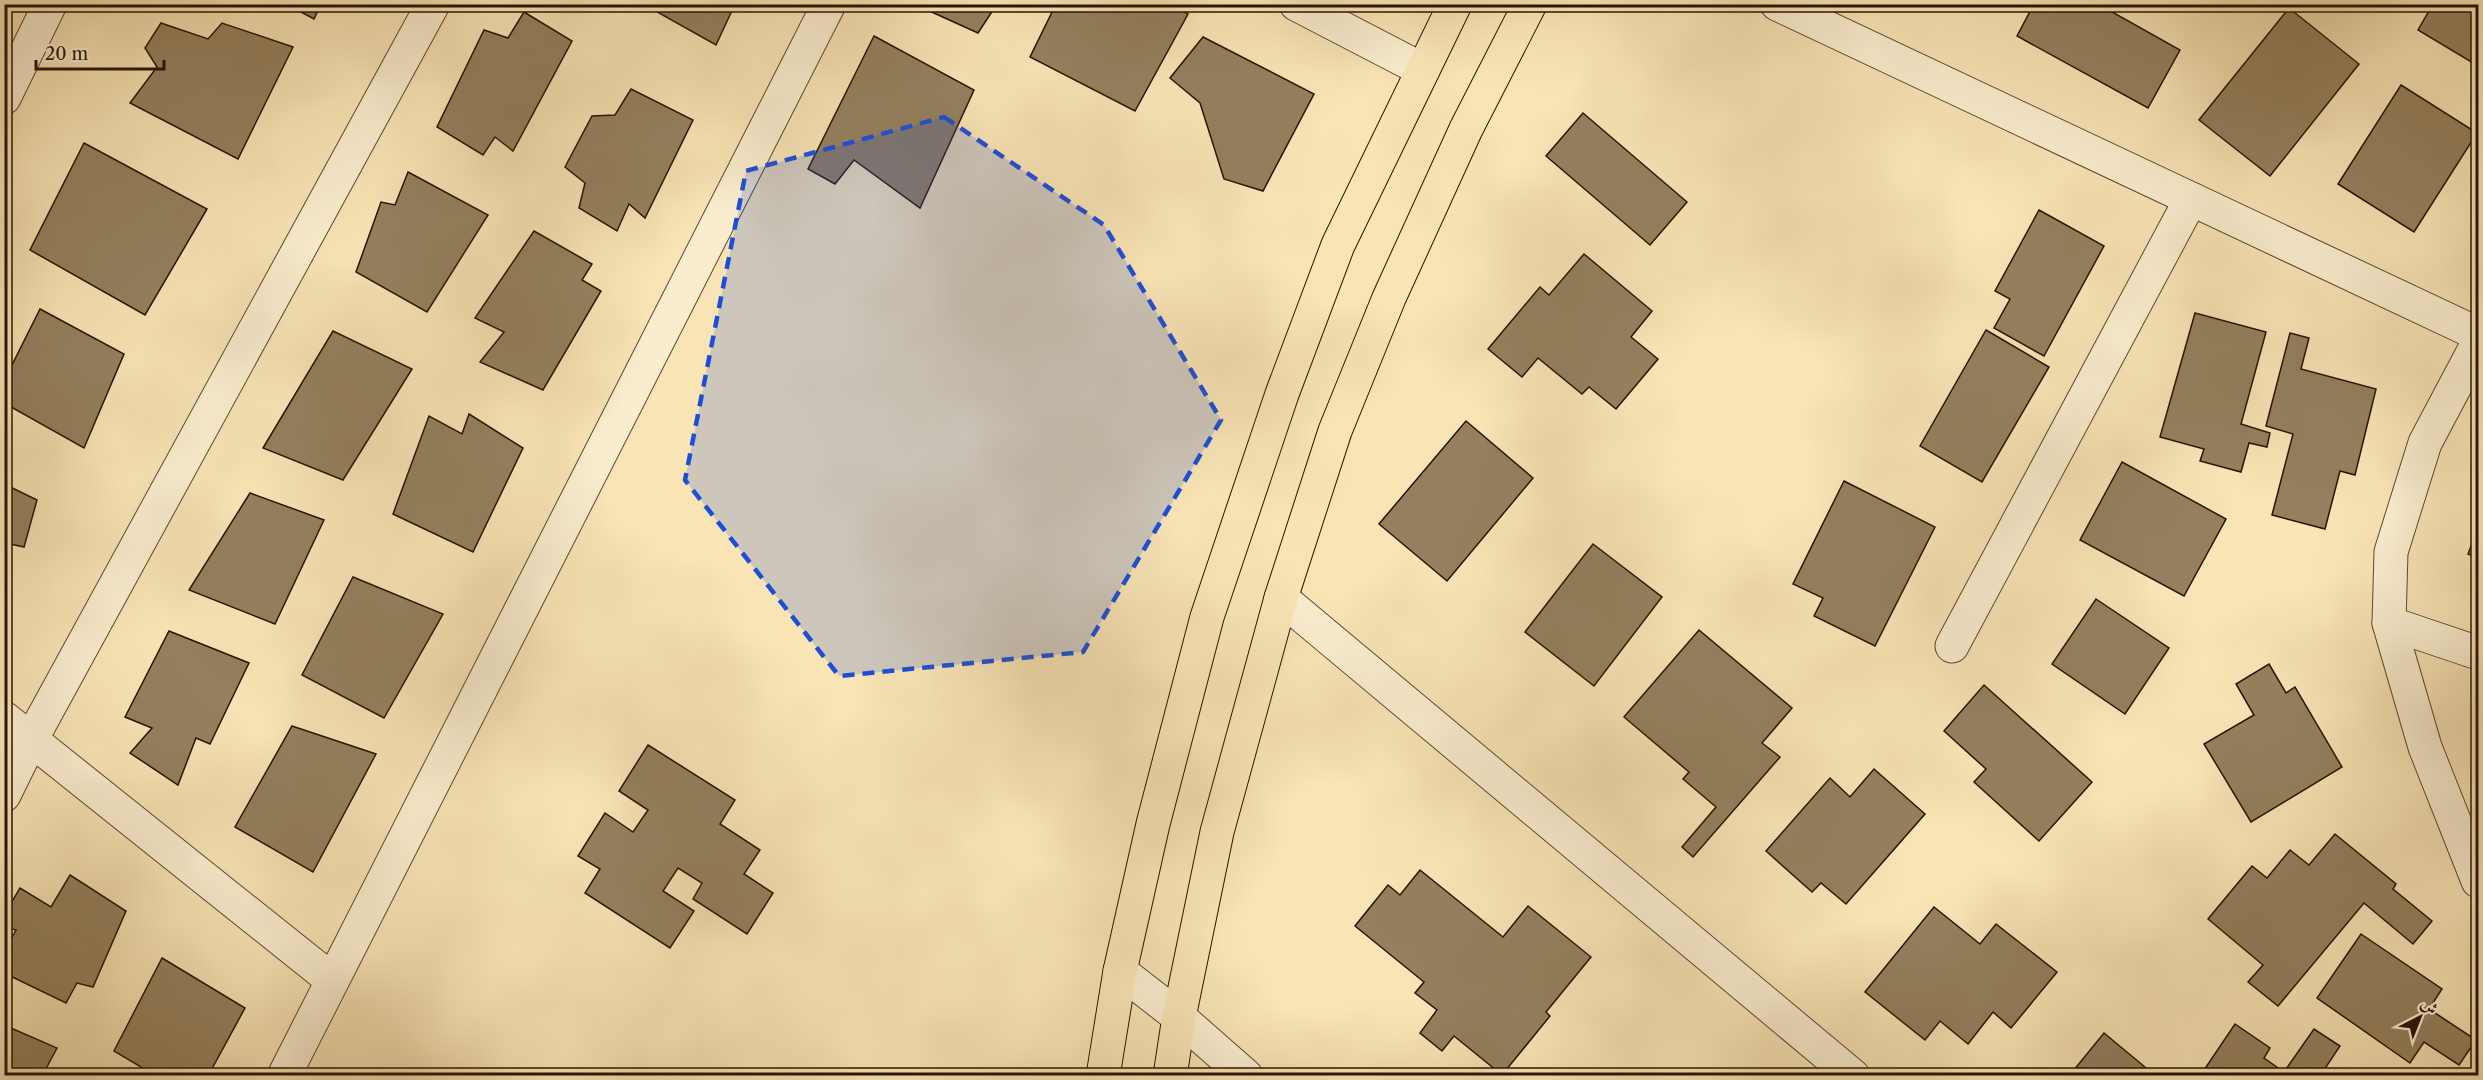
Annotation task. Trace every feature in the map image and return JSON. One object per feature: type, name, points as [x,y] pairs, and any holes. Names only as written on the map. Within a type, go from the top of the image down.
[{"type":"main road","points":[[1102,1076],[1120,971],[1153,824],[1207,617],[1281,394],[1338,245],[1455,4]]},
{"type":"main road","points":[[1170,1076],[1179,1017],[1217,832],[1281,598],[1335,431],[1389,297],[1466,129],[1530,4]]},
{"type":"street","points":[[4,99],[50,4]]},
{"type":"street","points":[[4,795],[32,738],[433,4]]},
{"type":"street","points":[[284,1076],[829,4]]},
{"type":"street","points":[[1296,4],[1423,70]]},
{"type":"street","points":[[1777,4],[2478,334]]},
{"type":"street","points":[[1952,646],[2191,199]]},
{"type":"street","points":[[2478,343],[2425,443],[2391,552],[2389,623],[2425,747],[2478,881]]},
{"type":"street","points":[[1281,598],[1853,1076]]},
{"type":"street","points":[[2389,623],[2478,653]]},
{"type":"street","points":[[4,718],[32,738],[332,980]]},
{"type":"street","points":[[1120,971],[1179,1017],[1246,1076]]},
{"type":"highlighted area","points":[[944,117],[1104,225],[1221,420],[1083,652],[839,676],[685,480],[746,171]]},
{"type":"building","points":[[286,4],[321,4],[314,19]]},
{"type":"building","points":[[643,4],[735,4],[716,45]]},
{"type":"building","points":[[914,4],[997,4],[978,33]]},
{"type":"building","points":[[1056,4],[1171,4],[1188,14],[1135,111],[1030,57]]},
{"type":"building","points":[[2034,4],[2098,4],[2180,50],[2148,108],[2017,36]]},
{"type":"building","points":[[2433,4],[2478,4],[2478,66],[2418,30]]},
{"type":"building","points":[[2289,8],[2359,64],[2270,176],[2199,120]]},
{"type":"building","points":[[524,12],[572,41],[513,151],[495,137],[483,155],[437,127],[484,30],[508,38]]},
{"type":"building","points":[[161,23],[208,39],[222,23],[293,47],[238,159],[130,103],[157,67],[145,48]]},
{"type":"building","points":[[874,36],[974,90],[920,208],[854,160],[835,184],[808,169]]},
{"type":"building","points":[[1203,37],[1314,94],[1263,191],[1224,179],[1200,103],[1170,78]]},
{"type":"building","points":[[2401,85],[2477,133],[2414,232],[2338,184]]},
{"type":"building","points":[[631,89],[693,120],[645,218],[629,204],[617,231],[579,208],[585,183],[565,167],[592,116],[615,115]]},
{"type":"building","points":[[1583,113],[1687,202],[1650,245],[1546,156]]},
{"type":"building","points":[[84,143],[207,209],[145,315],[30,250]]},
{"type":"building","points":[[408,172],[488,215],[427,312],[356,272],[381,202],[395,205]]},
{"type":"building","points":[[2039,210],[2104,246],[2044,356],[1994,328],[2010,299],[1995,291]]},
{"type":"building","points":[[534,231],[592,264],[582,280],[601,291],[543,390],[480,362],[504,332],[475,318]]},
{"type":"building","points":[[1584,254],[1652,311],[1631,337],[1658,359],[1616,409],[1589,387],[1582,394],[1538,358],[1522,377],[1488,349],[1540,287],[1549,295]]},
{"type":"building","points":[[40,309],[124,354],[84,448],[4,403],[4,381]]},
{"type":"building","points":[[2195,313],[2266,332],[2241,424],[2270,433],[2267,447],[2249,443],[2241,472],[2200,461],[2204,449],[2160,437]]},
{"type":"building","points":[[1986,330],[2049,367],[1982,482],[1920,446]]},
{"type":"building","points":[[333,331],[412,369],[343,480],[263,448]]},
{"type":"building","points":[[2290,333],[2309,338],[2301,369],[2376,389],[2355,475],[2340,471],[2325,529],[2272,515],[2293,434],[2266,426]]},
{"type":"building","points":[[469,414],[523,448],[473,552],[393,514],[429,416],[462,434]]},
{"type":"building","points":[[1466,421],[1533,478],[1447,581],[1379,524]]},
{"type":"building","points":[[2122,462],[2226,519],[2184,596],[2080,540]]},
{"type":"building","points":[[1844,481],[1935,527],[1875,646],[1814,616],[1823,598],[1793,584]]},
{"type":"building","points":[[4,484],[37,500],[24,547],[6,543],[4,545]]},
{"type":"building","points":[[250,493],[324,520],[275,624],[189,590]]},
{"type":"building","points":[[2478,528],[2478,558],[2468,554]]},
{"type":"building","points":[[1593,544],[1662,597],[1594,686],[1525,632]]},
{"type":"building","points":[[353,577],[443,614],[384,718],[302,675]]},
{"type":"building","points":[[2096,599],[2169,648],[2125,714],[2052,664]]},
{"type":"building","points":[[1699,630],[1792,708],[1762,743],[1780,757],[1693,857],[1682,847],[1716,807],[1683,779],[1689,772],[1624,717]]},
{"type":"building","points":[[169,631],[249,663],[210,744],[196,738],[178,785],[130,753],[152,728],[125,717]]},
{"type":"building","points":[[2269,664],[2286,693],[2295,687],[2342,767],[2251,822],[2204,744],[2254,715],[2236,684]]},
{"type":"building","points":[[1984,685],[2092,782],[2039,841],[1974,782],[1986,769],[1944,731]]},
{"type":"building","points":[[292,726],[376,754],[313,872],[235,827]]},
{"type":"building","points":[[648,745],[735,800],[720,824],[760,850],[744,874],[773,893],[747,934],[693,899],[702,883],[678,868],[663,891],[694,911],[670,948],[585,893],[600,869],[578,856],[605,813],[633,832],[648,810],[619,791]]},
{"type":"building","points":[[1874,769],[1925,814],[1846,904],[1821,883],[1812,892],[1766,851],[1830,778],[1850,797]]},
{"type":"building","points":[[2335,834],[2396,884],[2393,889],[2432,921],[2413,944],[2364,903],[2278,1006],[2248,982],[2263,965],[2208,919],[2252,866],[2267,878],[2290,850],[2309,865]]},
{"type":"building","points":[[1420,870],[1503,937],[1528,906],[1591,957],[1546,1012],[1550,1016],[1502,1075],[1454,1036],[1442,1051],[1420,1033],[1437,1010],[1415,993],[1424,982],[1355,926],[1388,885],[1400,895]]},
{"type":"building","points":[[70,875],[126,911],[93,987],[77,983],[66,1003],[4,973],[4,952],[16,930],[4,927],[4,915],[20,888],[51,907]]},
{"type":"building","points":[[1934,907],[1980,944],[1996,924],[2057,972],[2011,1028],[1993,1012],[1968,1044],[1940,1021],[1925,1040],[1865,992]]},
{"type":"building","points":[[2361,934],[2442,989],[2429,1009],[2476,1040],[2459,1065],[2424,1042],[2410,1063],[2317,998]]},
{"type":"building","points":[[162,958],[245,1008],[208,1076],[156,1076],[114,1051]]},
{"type":"building","points":[[2235,1024],[2270,1048],[2264,1058],[2284,1072],[2314,1029],[2340,1046],[2320,1076],[2200,1076]]},
{"type":"building","points":[[4,1025],[57,1048],[42,1076],[4,1076]]},
{"type":"building","points":[[2104,1033],[2151,1072],[2148,1076],[2069,1076]]}]
